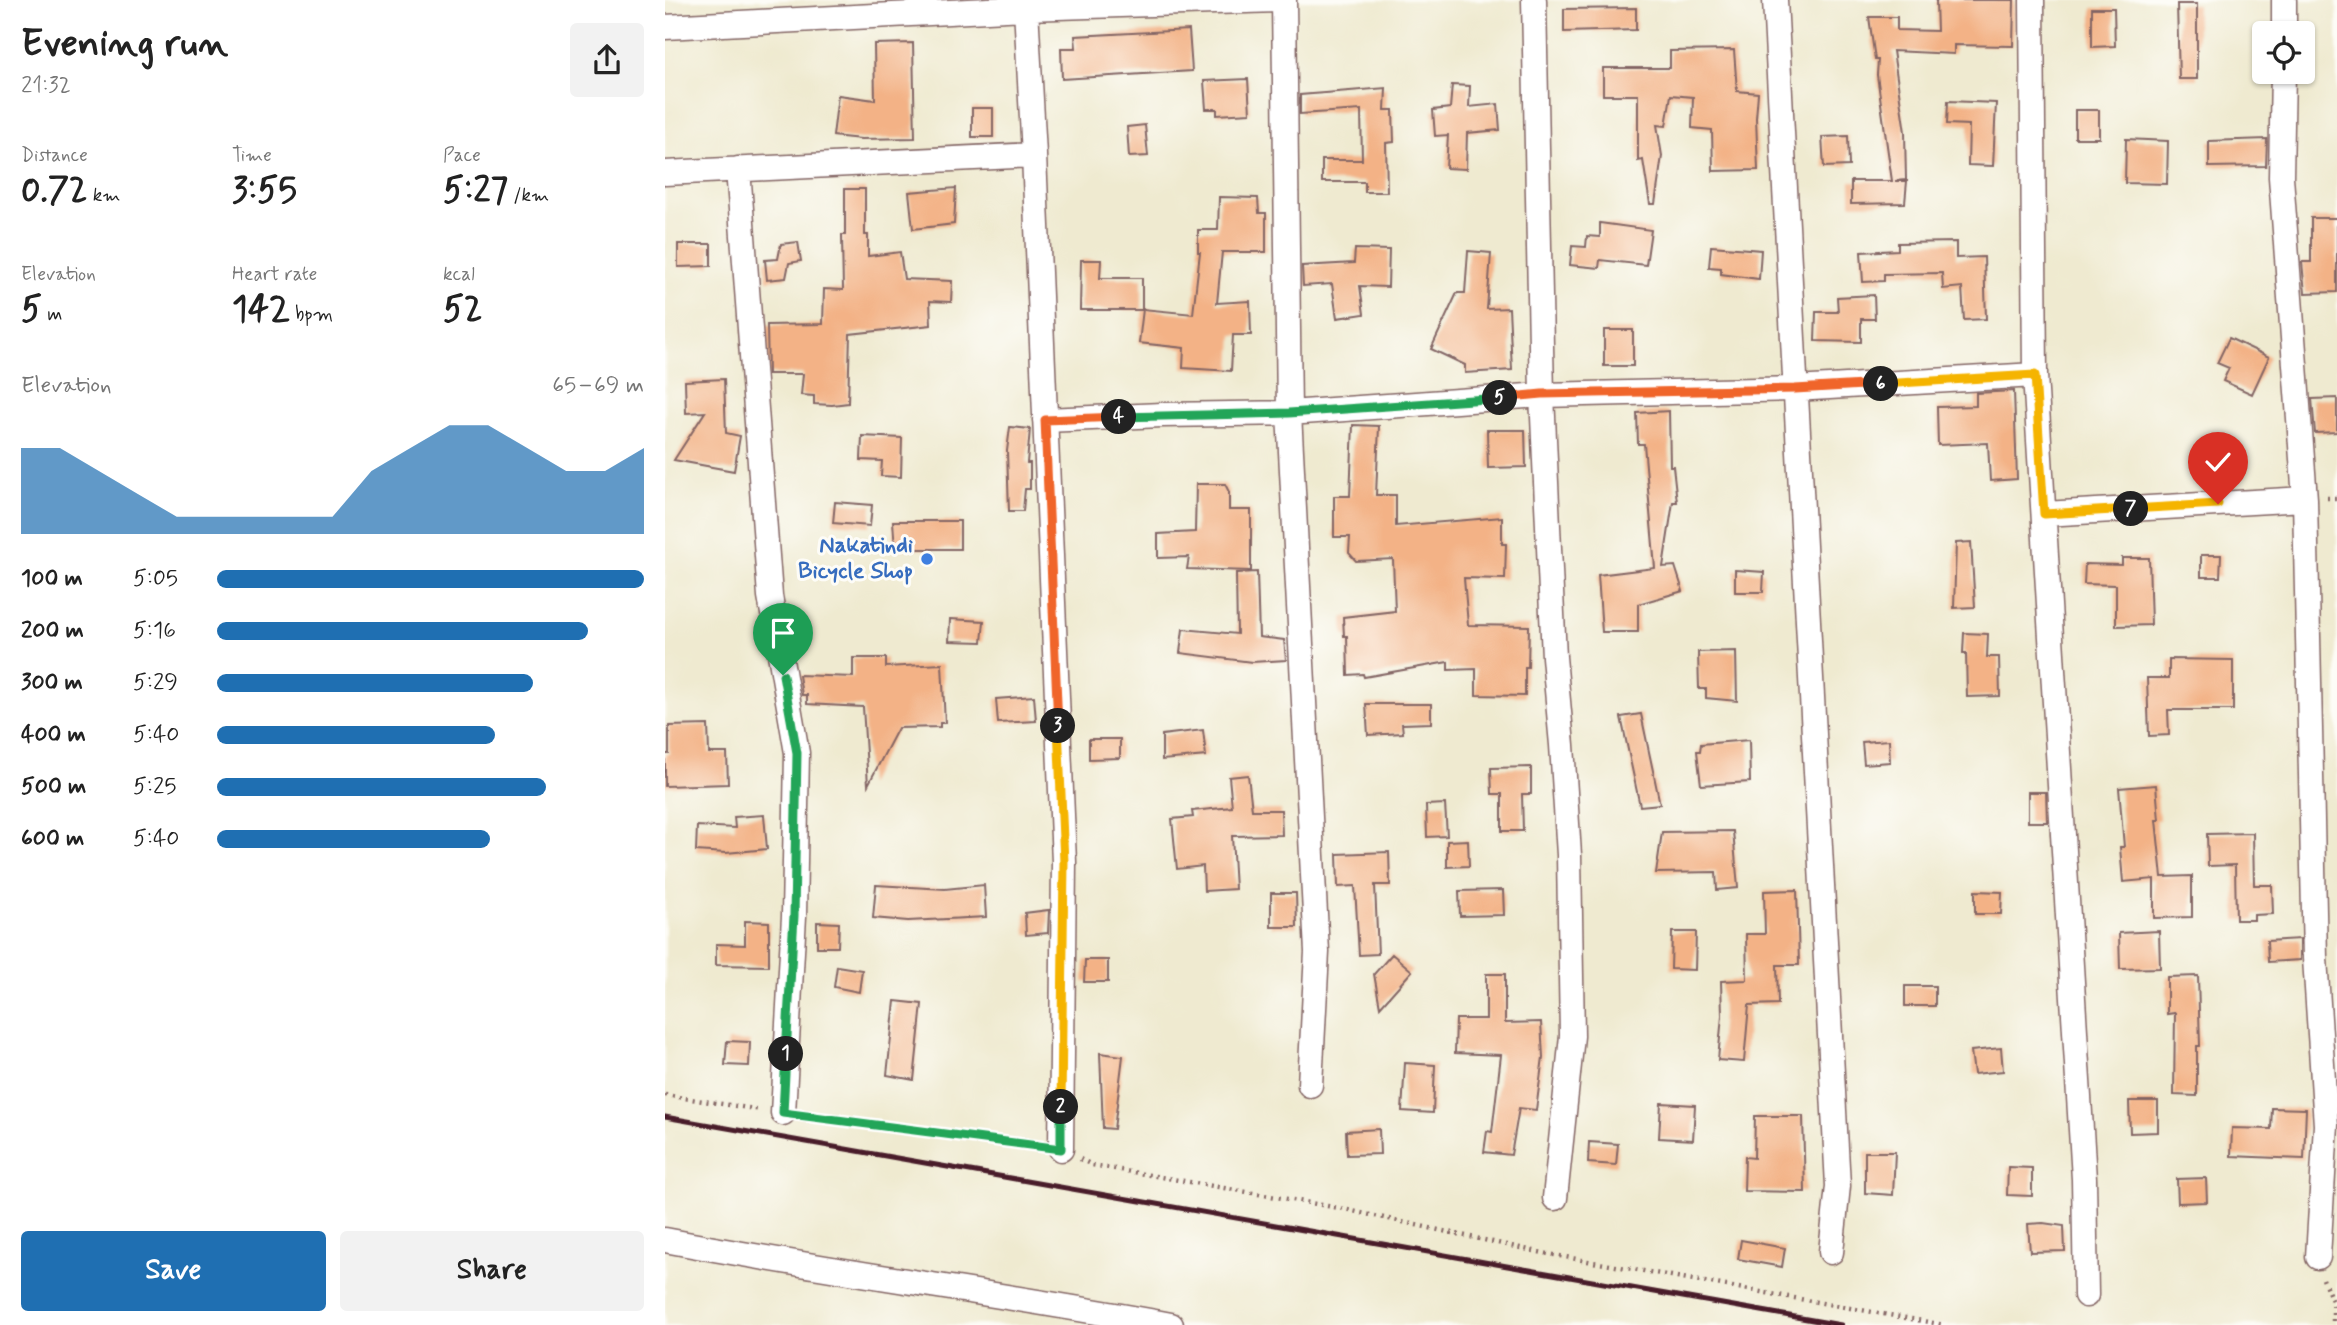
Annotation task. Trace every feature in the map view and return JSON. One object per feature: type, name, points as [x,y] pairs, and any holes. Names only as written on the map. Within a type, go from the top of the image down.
[{"type":"street","points":[[665,27],[1025,4],[1278,0]]},
{"type":"street","points":[[1284,0],[1289,413],[1317,952],[1310,1085]]},
{"type":"street","points":[[1534,0],[1542,394],[1554,657],[1569,869],[1571,1036],[1555,1198]]},
{"type":"street","points":[[1775,0],[1838,1186],[1831,1252]]},
{"type":"street","points":[[2032,0],[2035,375],[2084,1179],[2086,1294]]},
{"type":"street","points":[[2284,0],[2284,21]]},
{"type":"street","points":[[1025,4],[1034,155],[1064,862],[1061,1149]]},
{"type":"street","points":[[2283,84],[2281,177],[2305,499],[2315,958],[2326,1125],[2318,1257]]},
{"type":"street","points":[[665,173],[1034,155]]},
{"type":"street","points":[[738,169],[770,596],[797,753],[794,916],[783,1113]]},
{"type":"street","points":[[1045,420],[1289,413],[1542,394],[1795,389],[2035,375]]},
{"type":"street","points":[[2044,514],[2305,499]]},
{"type":"street","points":[[665,1240],[1171,1325]]},
{"type":"path","points":[[665,1095],[1061,1149],[1092,1165],[1339,1208],[1543,1253],[1945,1325]]},
{"type":"path","points":[[2318,1257],[2327,1293],[2333,1303],[2333,1325]]},
{"type":"building","points":[[1936,0],[2014,0],[2013,46],[1954,45],[1954,54],[1893,51],[1905,132],[1906,180],[1895,181],[1907,181],[1905,203],[1851,204],[1851,181],[1892,181],[1877,75],[1878,60],[1875,60],[1869,17],[1897,17],[1897,30],[1937,31]]},
{"type":"building","points":[[2177,4],[2197,4],[2197,79],[2179,79]]},
{"type":"building","points":[[1636,8],[1636,30],[1564,32],[1564,9]]},
{"type":"building","points":[[2092,8],[2114,8],[2115,46],[2092,47]]},
{"type":"building","points":[[1189,30],[1192,71],[1062,79],[1061,48],[1076,48],[1075,36]]},
{"type":"building","points":[[913,43],[915,138],[861,139],[833,136],[838,95],[875,100],[874,44]]},
{"type":"building","points":[[1734,50],[1737,91],[1758,93],[1758,170],[1713,171],[1712,130],[1692,128],[1693,97],[1671,95],[1666,126],[1657,125],[1662,156],[1655,204],[1650,204],[1643,160],[1638,161],[1638,95],[1603,95],[1603,68],[1670,68],[1670,51]]},
{"type":"building","points":[[1248,79],[1250,113],[1217,115],[1217,109],[1206,109],[1204,81]]},
{"type":"building","points":[[1452,85],[1470,86],[1469,107],[1498,104],[1500,130],[1467,133],[1466,169],[1446,168],[1448,135],[1435,136],[1433,110],[1450,108]]},
{"type":"building","points":[[1386,88],[1385,110],[1393,110],[1394,142],[1386,143],[1387,192],[1365,192],[1365,182],[1322,182],[1322,160],[1362,160],[1361,110],[1300,114],[1300,95]]},
{"type":"building","points":[[1948,101],[1996,103],[1993,166],[1968,165],[1969,125],[1947,124]]},
{"type":"building","points":[[972,108],[993,108],[993,137],[972,137]]},
{"type":"building","points":[[2075,110],[2099,110],[2099,138],[2075,138]]},
{"type":"building","points":[[1145,125],[1148,156],[1129,157],[1127,127]]},
{"type":"building","points":[[1848,136],[1849,166],[1824,167],[1822,137]]},
{"type":"building","points":[[2126,139],[2168,141],[2167,184],[2125,183]]},
{"type":"building","points":[[2267,139],[2266,166],[2209,167],[2209,141]]},
{"type":"building","points":[[956,188],[954,224],[913,229],[909,192]]},
{"type":"building","points":[[845,189],[865,189],[868,256],[900,252],[904,279],[952,281],[951,302],[930,301],[931,325],[850,334],[848,403],[814,404],[814,396],[801,395],[803,374],[768,374],[767,325],[823,324],[824,289],[843,290]]},
{"type":"building","points":[[1219,197],[1258,198],[1259,213],[1266,213],[1266,252],[1222,252],[1217,303],[1250,301],[1251,335],[1233,335],[1231,371],[1183,368],[1184,348],[1139,343],[1143,309],[1193,314],[1200,252],[1198,230],[1218,230]]},
{"type":"building","points":[[2311,218],[2337,218],[2337,292],[2305,293],[2302,262],[2311,262]]},
{"type":"building","points":[[1600,223],[1651,230],[1646,265],[1600,260],[1599,268],[1570,265],[1572,246],[1586,247],[1587,236],[1600,237]]},
{"type":"building","points":[[798,242],[801,261],[789,263],[786,278],[767,280],[765,260],[778,259],[781,244]]},
{"type":"building","points":[[1956,242],[1956,258],[1984,257],[1986,319],[1964,320],[1962,287],[1943,289],[1942,273],[1884,274],[1884,281],[1863,282],[1861,252],[1898,250],[1898,243]]},
{"type":"building","points":[[678,244],[711,244],[711,266],[678,267]]},
{"type":"building","points":[[1711,246],[1761,250],[1759,279],[1721,274],[1721,268],[1709,267]]},
{"type":"building","points":[[1355,249],[1389,250],[1388,287],[1360,286],[1364,314],[1337,318],[1332,284],[1303,286],[1302,266],[1354,263]]},
{"type":"building","points":[[1468,251],[1491,253],[1487,309],[1509,308],[1512,370],[1465,373],[1465,365],[1431,349],[1457,293],[1465,293]]},
{"type":"building","points":[[1081,260],[1101,260],[1100,278],[1142,278],[1142,310],[1080,310]]},
{"type":"building","points":[[1874,295],[1875,319],[1861,319],[1861,342],[1815,341],[1816,312],[1838,312],[1837,297]]},
{"type":"building","points":[[1604,330],[1633,330],[1633,366],[1604,366]]},
{"type":"building","points":[[2229,338],[2269,357],[2252,394],[2223,381],[2229,368],[2217,363]]},
{"type":"building","points":[[724,379],[726,433],[740,436],[734,471],[674,460],[705,412],[686,413],[685,381]]},
{"type":"building","points":[[2014,391],[2017,479],[1990,481],[1988,443],[1938,445],[1937,407],[1976,406],[1976,393]]},
{"type":"building","points":[[2337,398],[2337,432],[2315,433],[2312,399]]},
{"type":"building","points":[[1669,411],[1670,466],[1673,466],[1677,502],[1673,502],[1663,567],[1675,566],[1683,591],[1638,604],[1638,632],[1602,632],[1598,575],[1655,568],[1644,444],[1638,444],[1637,413]]},
{"type":"building","points":[[1353,425],[1379,426],[1376,495],[1396,495],[1396,526],[1502,517],[1502,544],[1506,544],[1505,579],[1464,578],[1468,625],[1529,626],[1525,696],[1476,695],[1476,669],[1448,670],[1448,662],[1364,677],[1363,674],[1348,675],[1347,636],[1344,636],[1343,617],[1395,611],[1393,559],[1356,561],[1349,553],[1350,537],[1334,537],[1334,496],[1350,496]]},
{"type":"building","points":[[1010,427],[1030,429],[1027,463],[1030,463],[1030,489],[1025,489],[1023,511],[1009,511],[1007,451]]},
{"type":"building","points":[[1487,430],[1525,430],[1526,467],[1488,468]]},
{"type":"building","points":[[862,436],[902,438],[901,477],[881,476],[882,461],[861,460]]},
{"type":"building","points":[[1196,484],[1225,484],[1229,492],[1229,510],[1251,510],[1251,571],[1187,569],[1189,557],[1158,558],[1158,534],[1195,532]]},
{"type":"building","points":[[835,502],[872,505],[870,526],[833,523]]},
{"type":"building","points":[[893,521],[960,521],[960,549],[895,549]]},
{"type":"building","points":[[1971,542],[1975,607],[1954,608],[1956,543]]},
{"type":"building","points":[[2201,555],[2221,555],[2220,577],[2201,577]]},
{"type":"building","points":[[2122,558],[2149,558],[2151,625],[2116,626],[2116,585],[2084,584],[2085,564],[2122,565]]},
{"type":"building","points":[[1735,570],[1764,572],[1763,592],[1735,592]]},
{"type":"building","points":[[1257,572],[1259,637],[1284,640],[1286,660],[1252,662],[1180,653],[1183,629],[1237,634],[1236,573]]},
{"type":"building","points":[[950,619],[984,621],[982,642],[949,641]]},
{"type":"building","points":[[1964,633],[1988,634],[1987,657],[1999,657],[2000,696],[1967,697]]},
{"type":"building","points":[[1736,651],[1737,701],[1706,698],[1706,689],[1699,689],[1698,652]]},
{"type":"building","points":[[853,658],[886,658],[886,667],[942,664],[945,723],[940,723],[940,727],[898,728],[868,785],[863,707],[807,704],[807,695],[802,695],[799,675],[853,677]]},
{"type":"building","points":[[2169,659],[2233,660],[2233,710],[2168,710],[2169,735],[2149,736],[2147,678],[2169,678]]},
{"type":"building","points":[[1034,696],[1036,721],[998,723],[996,699]]},
{"type":"building","points":[[1366,704],[1431,704],[1431,723],[1402,724],[1403,733],[1368,735]]},
{"type":"building","points":[[1641,714],[1660,804],[1640,806],[1621,717]]},
{"type":"building","points":[[708,725],[709,753],[727,753],[728,784],[665,786],[665,754],[669,754],[669,726]]},
{"type":"building","points":[[1203,730],[1206,756],[1162,760],[1162,735]]},
{"type":"building","points":[[1089,739],[1120,739],[1120,758],[1089,759]]},
{"type":"building","points":[[1749,740],[1750,782],[1701,785],[1697,751],[1700,751],[1701,744]]},
{"type":"building","points":[[1889,740],[1890,762],[1864,764],[1862,742]]},
{"type":"building","points":[[1531,767],[1531,794],[1522,794],[1523,831],[1502,831],[1502,794],[1492,794],[1491,768]]},
{"type":"building","points":[[1248,775],[1252,810],[1281,810],[1282,835],[1232,836],[1235,889],[1204,891],[1203,866],[1177,869],[1172,819],[1193,817],[1192,811],[1232,807],[1229,777]]},
{"type":"building","points":[[2156,785],[2159,820],[2156,820],[2162,877],[2192,876],[2192,917],[2154,918],[2154,879],[2123,882],[2120,847],[2124,847],[2119,788]]},
{"type":"building","points":[[2028,792],[2046,792],[2047,822],[2028,822]]},
{"type":"building","points":[[1445,804],[1447,836],[1427,837],[1426,805]]},
{"type":"building","points":[[764,815],[767,849],[726,853],[696,851],[697,826],[735,828],[734,817]]},
{"type":"building","points":[[1733,831],[1738,888],[1717,890],[1716,872],[1656,873],[1662,832]]},
{"type":"building","points":[[2253,833],[2254,885],[2272,885],[2273,914],[2254,915],[2254,920],[2236,920],[2235,865],[2208,866],[2207,834]]},
{"type":"building","points":[[1468,840],[1469,866],[1447,867],[1447,841]]},
{"type":"building","points":[[1389,852],[1390,885],[1375,885],[1378,954],[1359,955],[1355,886],[1338,887],[1337,854]]},
{"type":"building","points":[[876,885],[945,889],[984,885],[986,917],[908,921],[873,918]]},
{"type":"building","points":[[1503,890],[1504,915],[1460,916],[1459,891]]},
{"type":"building","points":[[1797,890],[1799,965],[1777,965],[1778,1004],[1749,1005],[1744,1062],[1718,1060],[1722,1015],[1721,981],[1747,980],[1746,934],[1765,934],[1764,891]]},
{"type":"building","points":[[1975,891],[2002,892],[2001,914],[1975,914]]},
{"type":"building","points":[[1271,893],[1296,893],[1297,927],[1271,927]]},
{"type":"building","points":[[1049,910],[1048,933],[1026,935],[1025,913]]},
{"type":"building","points":[[745,921],[769,922],[769,966],[716,965],[716,944],[745,945]]},
{"type":"building","points":[[817,922],[839,923],[838,947],[817,947]]},
{"type":"building","points":[[2159,931],[2160,968],[2120,969],[2119,933]]},
{"type":"building","points":[[1672,932],[1696,932],[1695,970],[1671,969]]},
{"type":"building","points":[[2300,939],[2300,960],[2268,962],[2267,941]]},
{"type":"building","points":[[1392,954],[1412,971],[1380,1007],[1374,974]]},
{"type":"building","points":[[1085,960],[1108,960],[1108,982],[1084,982]]},
{"type":"building","points":[[837,966],[862,970],[859,992],[834,987]]},
{"type":"building","points":[[1486,974],[1505,974],[1505,1023],[1541,1022],[1543,1057],[1536,1110],[1519,1108],[1511,1155],[1484,1152],[1487,1131],[1492,1132],[1501,1055],[1455,1053],[1456,1019],[1486,1019]]},
{"type":"building","points":[[2198,976],[2200,1046],[2197,1046],[2197,1096],[2174,1095],[2175,1013],[2167,1014],[2167,977]]},
{"type":"building","points":[[1905,986],[1935,986],[1935,1006],[1905,1006]]},
{"type":"building","points":[[895,1001],[922,1004],[914,1080],[887,1075]]},
{"type":"building","points":[[727,1041],[750,1042],[749,1066],[725,1065]]},
{"type":"building","points":[[2001,1048],[2003,1071],[1974,1074],[1971,1051]]},
{"type":"building","points":[[1100,1053],[1123,1056],[1114,1129],[1103,1128]]},
{"type":"building","points":[[1405,1063],[1435,1065],[1433,1113],[1402,1111]]},
{"type":"building","points":[[2129,1101],[2158,1101],[2158,1132],[2130,1133]]},
{"type":"building","points":[[1661,1103],[1695,1105],[1693,1140],[1659,1138]]},
{"type":"building","points":[[2272,1108],[2306,1109],[2304,1159],[2231,1156],[2232,1128],[2271,1129]]},
{"type":"building","points":[[1755,1116],[1803,1116],[1805,1192],[1744,1191],[1745,1157],[1754,1158]]},
{"type":"building","points":[[1379,1129],[1380,1154],[1347,1155],[1346,1131]]},
{"type":"building","points":[[1589,1142],[1618,1144],[1616,1165],[1588,1163]]},
{"type":"building","points":[[1865,1152],[1895,1152],[1893,1195],[1865,1193]]},
{"type":"building","points":[[2008,1167],[2032,1168],[2032,1196],[2007,1195]]},
{"type":"building","points":[[2206,1178],[2207,1202],[2178,1203],[2177,1179]]},
{"type":"building","points":[[2028,1224],[2064,1226],[2065,1251],[2030,1252]]},
{"type":"building","points":[[1741,1240],[1785,1248],[1782,1267],[1738,1259]]},
{"type":"railway","points":[[665,1117],[1841,1325]]},
{"type":"place","name":"Nakatindi Bicycle Shop","points":[[927,559]]},
{"type":"route","points":[[783,675],[797,753],[794,916],[783,1113],[1061,1149],[1064,862],[1045,420],[1289,413],[1542,394],[1795,389],[2035,375],[2044,514],[2218,504]]}]
